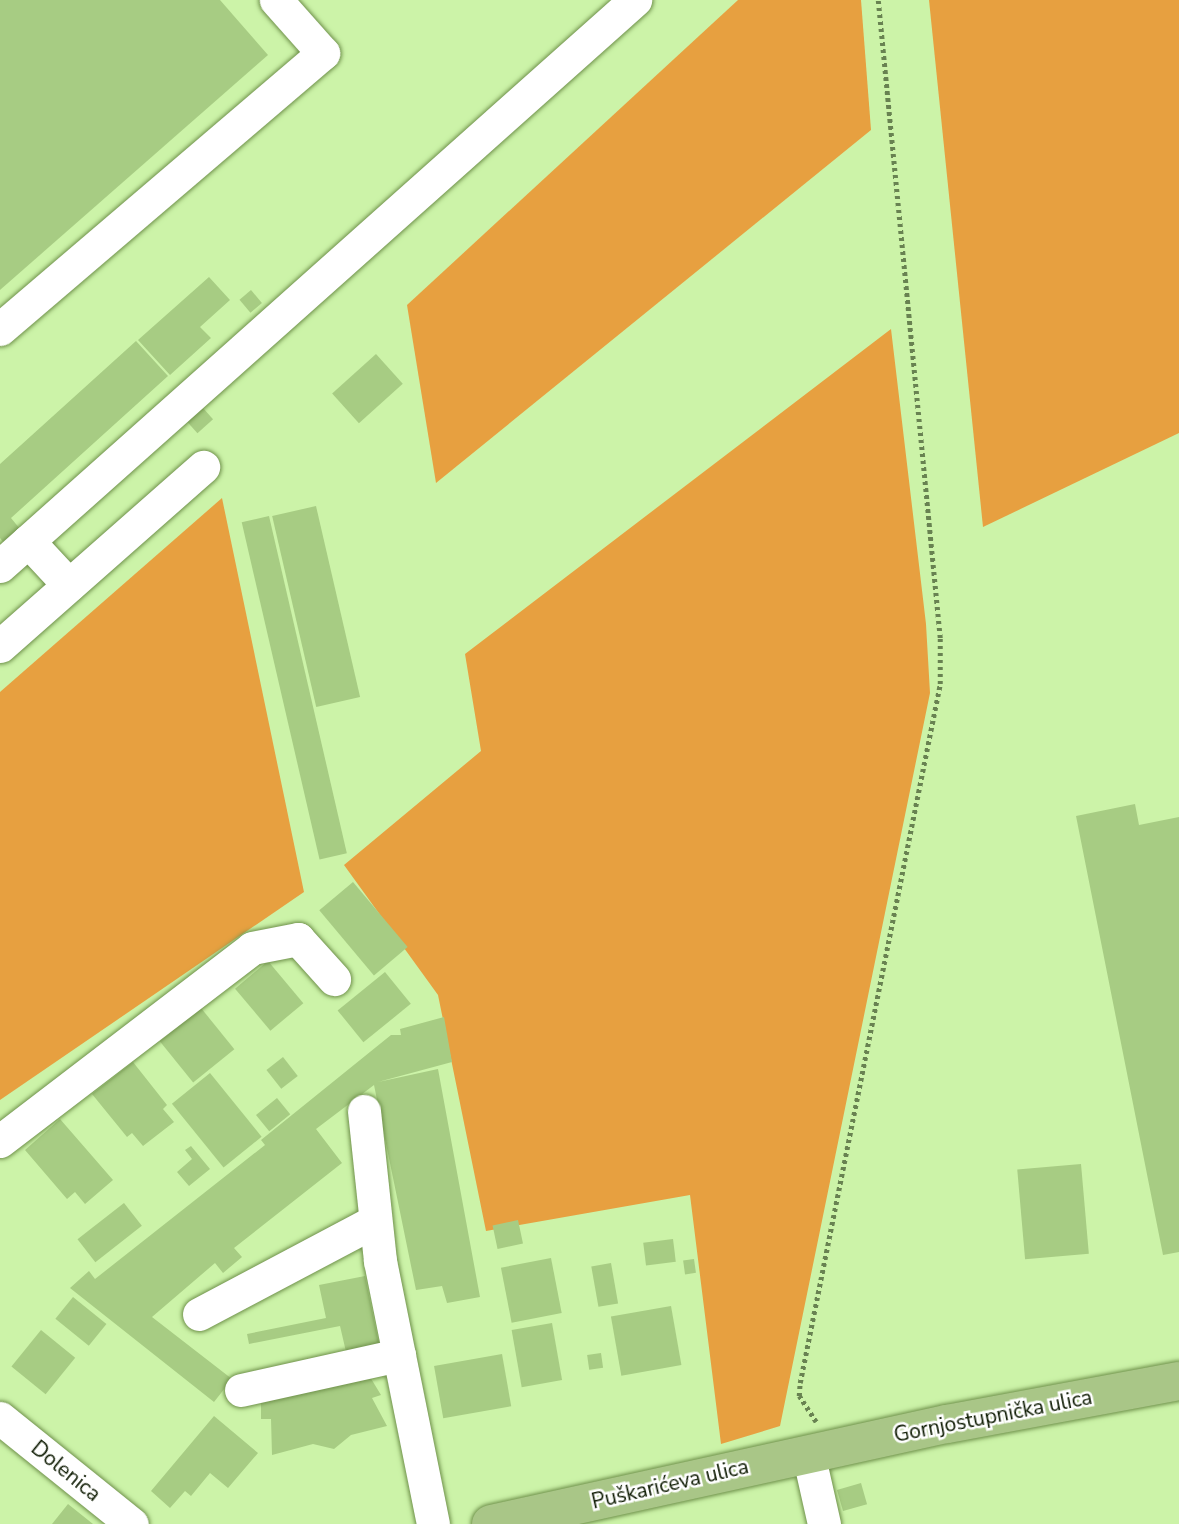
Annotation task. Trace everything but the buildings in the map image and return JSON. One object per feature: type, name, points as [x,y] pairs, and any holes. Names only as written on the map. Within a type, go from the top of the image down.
[{"type":"main road","name":"Gornjostupnička ulica","points":[[822,1450],[1179,1381]]},
{"type":"main road","name":"Puškarićeva ulica","points":[[491,1524],[547,1518],[822,1450]]},
{"type":"street","points":[[0,329],[323,53],[276,0]]},
{"type":"street","points":[[0,566],[635,0]]},
{"type":"street","points":[[0,646],[203,467]]},
{"type":"street","points":[[28,541],[69,585]]},
{"type":"street","points":[[0,1141],[252,948],[298,939],[334,979]]},
{"type":"street","points":[[364,1111],[374,1221],[433,1524]]},
{"type":"street","points":[[199,1314],[374,1221]]},
{"type":"street","points":[[241,1390],[399,1355]]},
{"type":"street","name":"Dolenica","points":[[0,1418],[132,1524]]},
{"type":"street","points":[[822,1450],[824,1524]]},
{"type":"path","points":[[822,1450],[799,1396],[800,1383],[940,684],[940,638],[878,0]]},
{"type":"shaded area","points":[[738,0],[861,0],[871,130],[436,483],[407,305]]},
{"type":"shaded area","points":[[929,0],[1179,0],[1179,433],[983,527]]},
{"type":"shaded area","points":[[891,329],[926,624],[930,693],[780,1426],[721,1444],[690,1195],[486,1231],[438,995],[344,865],[481,751],[465,654]]},
{"type":"shaded area","points":[[222,498],[304,892],[0,1100],[0,692]]}]
